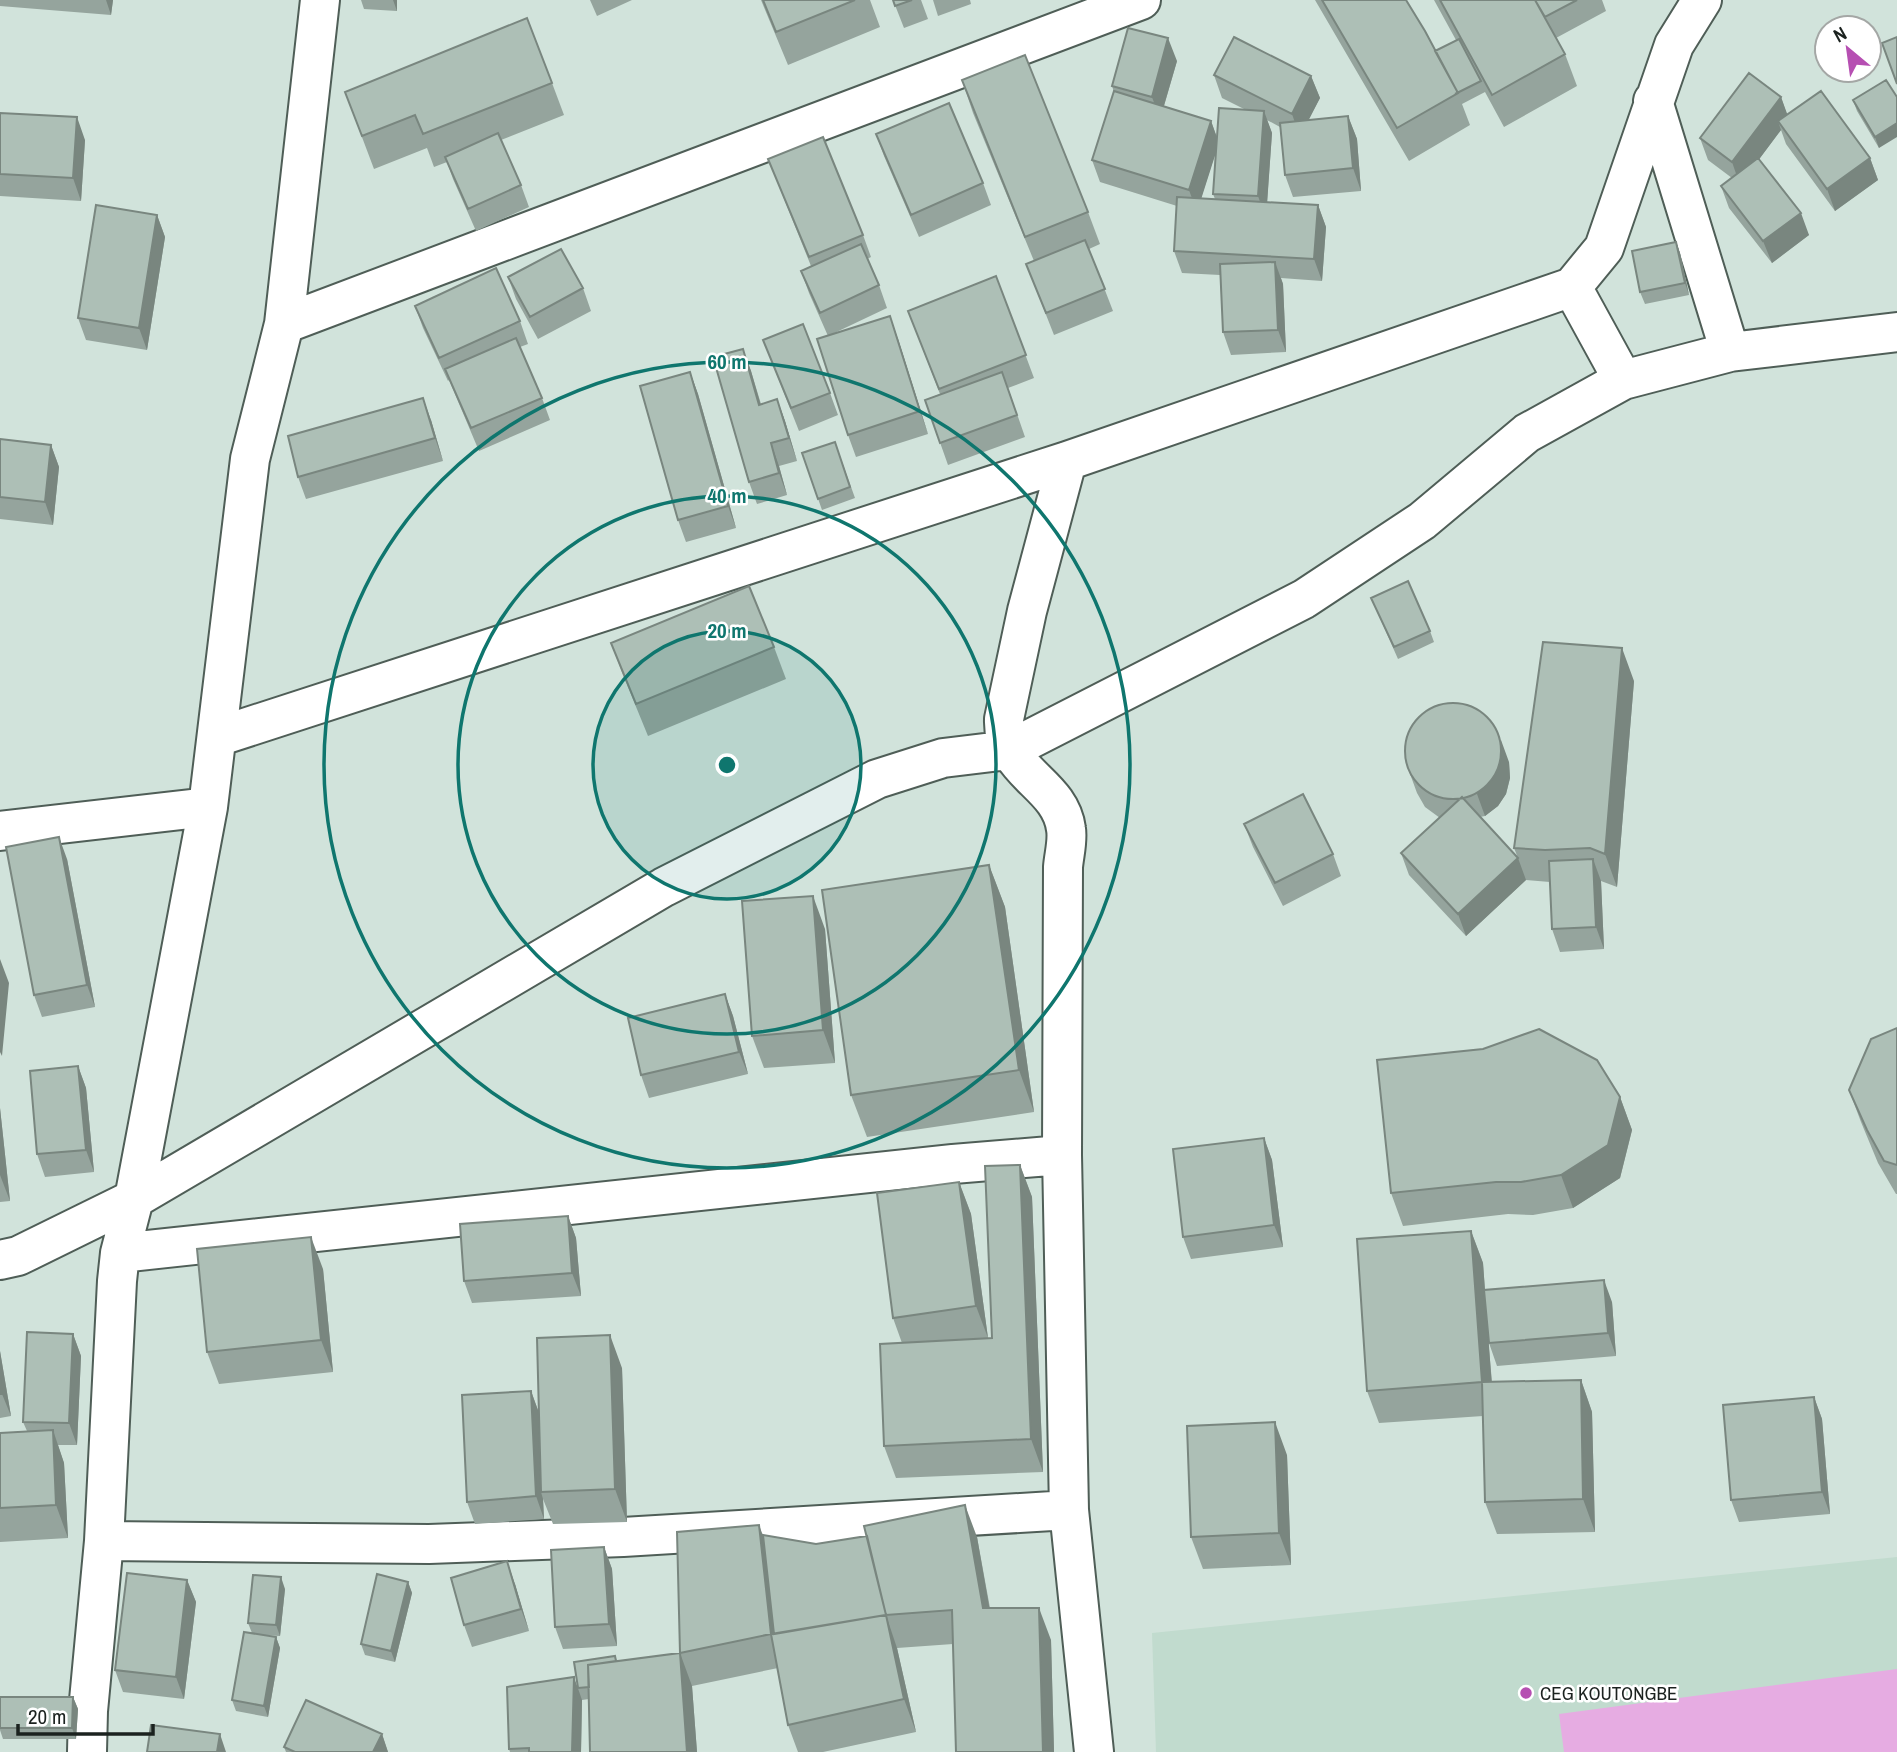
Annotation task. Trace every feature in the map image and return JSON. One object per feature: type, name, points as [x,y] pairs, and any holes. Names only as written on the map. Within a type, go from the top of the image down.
[{"type":"street","points":[[87,1752],[88,1711],[104,1541],[120,1253],[134,1199],[208,807],[250,459],[284,324],[320,0]]},
{"type":"street","points":[[284,324],[1141,0]]},
{"type":"street","points":[[217,737],[1067,461],[1572,287],[1604,248],[1674,45],[1702,0]]},
{"type":"street","points":[[1653,101],[1730,352]]},
{"type":"street","points":[[1572,287],[1623,380]]},
{"type":"street","points":[[0,1260],[18,1256],[134,1199],[664,887],[877,779],[943,758],[1009,750],[1304,599],[1422,521],[1527,433],[1623,380],[1730,352],[1897,332]]},
{"type":"street","points":[[1067,461],[1027,611],[1003,735],[1009,750],[1028,775],[1050,795],[1060,810],[1066,829],[1063,867],[1062,1155],[1069,1510],[1094,1752]]},
{"type":"street","points":[[0,831],[208,807]]},
{"type":"street","points":[[120,1253],[939,1165],[1062,1155]]},
{"type":"street","points":[[104,1541],[457,1543],[623,1537],[1069,1510]]},
{"type":"shaded area","name":"CEG KOUTONGBE","points":[[1897,1557],[1897,1752],[1156,1752],[1152,1633]]},
{"type":"shaded area","points":[[1897,1669],[1897,1752],[1564,1752],[1559,1714]]},
{"type":"building","points":[[763,0],[855,0],[776,32]]},
{"type":"building","points":[[893,0],[912,0],[895,6]]},
{"type":"building","points":[[1322,0],[1406,0],[1458,93],[1397,128]]},
{"type":"building","points":[[1440,0],[1535,0],[1565,54],[1492,95]]},
{"type":"building","points":[[1535,0],[1577,0],[1545,17]]},
{"type":"building","points":[[527,18],[552,83],[423,134],[415,115],[362,136],[345,92]]},
{"type":"building","points":[[1128,28],[1168,38],[1152,97],[1112,86]]},
{"type":"building","points":[[1234,37],[1311,76],[1292,114],[1214,75]]},
{"type":"building","points":[[1897,37],[1897,84],[1883,46],[1883,43]]},
{"type":"building","points":[[1459,39],[1481,81],[1458,93],[1435,51]]},
{"type":"building","points":[[1025,55],[1088,212],[1025,237],[962,80]]},
{"type":"building","points":[[1749,73],[1781,97],[1732,162],[1700,138]]},
{"type":"building","points":[[1886,80],[1897,97],[1897,123],[1875,137],[1853,100]]},
{"type":"building","points":[[1114,91],[1211,121],[1189,190],[1092,160]]},
{"type":"building","points":[[1821,91],[1870,158],[1827,189],[1778,121]]},
{"type":"building","points":[[949,103],[983,183],[911,215],[876,134]]},
{"type":"building","points":[[1219,108],[1264,111],[1258,196],[1213,194]]},
{"type":"building","points":[[0,113],[77,117],[73,178],[0,174]]},
{"type":"building","points":[[1348,116],[1353,168],[1285,175],[1280,123]]},
{"type":"building","points":[[498,133],[521,185],[468,209],[445,157]]},
{"type":"building","points":[[823,137],[863,235],[809,257],[768,159]]},
{"type":"building","points":[[1758,158],[1801,213],[1763,241],[1721,186]]},
{"type":"building","points":[[1177,197],[1318,205],[1314,259],[1174,251]]},
{"type":"building","points":[[96,205],[157,215],[139,328],[78,318]]},
{"type":"building","points":[[1085,240],[1105,289],[1046,313],[1026,264]]},
{"type":"building","points":[[1676,242],[1685,283],[1640,292],[1632,251]]},
{"type":"building","points":[[861,244],[879,285],[820,313],[801,271]]},
{"type":"building","points":[[561,249],[583,288],[530,317],[508,277]]},
{"type":"building","points":[[1275,262],[1278,330],[1223,332],[1220,264]]},
{"type":"building","points":[[496,268],[520,321],[439,358],[415,306]]},
{"type":"building","points":[[996,276],[1026,355],[939,389],[908,311]]},
{"type":"building","points":[[890,316],[920,411],[848,435],[817,339]]},
{"type":"building","points":[[803,324],[830,393],[791,408],[763,340]]},
{"type":"building","points":[[516,338],[542,398],[471,428],[445,369]]},
{"type":"building","points":[[743,349],[759,405],[777,399],[789,438],[771,443],[779,473],[749,482],[713,357]]},
{"type":"building","points":[[690,372],[728,506],[678,520],[640,386]]},
{"type":"building","points":[[1002,372],[1017,415],[940,443],[925,400]]},
{"type":"building","points":[[423,398],[435,438],[298,477],[288,436]]},
{"type":"building","points":[[0,439],[51,445],[45,502],[0,497]]},
{"type":"building","points":[[835,442],[850,487],[818,499],[802,453]]},
{"type":"building","points":[[1408,581],[1430,631],[1394,647],[1371,598]]},
{"type":"building","points":[[749,586],[774,647],[636,704],[611,643]]},
{"type":"building","points":[[1543,642],[1622,648],[1605,854],[1590,848],[1514,848]]},
{"type":"building","points":[[1453,703],[1471,706],[1487,717],[1498,733],[1501,751],[1498,769],[1487,785],[1471,796],[1453,799],[1435,796],[1419,785],[1408,769],[1405,751],[1408,733],[1419,717],[1435,706]]},
{"type":"building","points":[[1303,794],[1333,854],[1275,883],[1244,824]]},
{"type":"building","points":[[1462,797],[1518,858],[1458,914],[1401,853]]},
{"type":"building","points":[[59,837],[87,985],[34,995],[6,847]]},
{"type":"building","points":[[1593,859],[1596,927],[1552,929],[1549,861]]},
{"type":"building","points":[[989,865],[1019,1070],[851,1095],[822,890]]},
{"type":"building","points":[[813,896],[823,1030],[752,1036],[742,901]]},
{"type":"building","points":[[725,994],[739,1052],[641,1075],[628,1018]]},
{"type":"building","points":[[1897,1028],[1897,1165],[1884,1161],[1849,1090],[1871,1039]]},
{"type":"building","points":[[1539,1029],[1597,1060],[1620,1097],[1608,1145],[1561,1175],[1521,1182],[1496,1182],[1391,1193],[1377,1060],[1483,1049]]},
{"type":"building","points":[[78,1066],[86,1150],[37,1154],[30,1071]]},
{"type":"building","points":[[1264,1138],[1274,1225],[1183,1237],[1173,1149]]},
{"type":"building","points":[[1020,1165],[1031,1439],[884,1446],[880,1344],[992,1338],[985,1166]]},
{"type":"building","points":[[959,1182],[976,1306],[893,1318],[877,1193]]},
{"type":"building","points":[[568,1216],[572,1273],[464,1281],[460,1224]]},
{"type":"building","points":[[1471,1231],[1482,1382],[1367,1391],[1357,1239]]},
{"type":"building","points":[[311,1237],[321,1340],[207,1352],[197,1249]]},
{"type":"building","points":[[1604,1280],[1608,1333],[1489,1343],[1484,1290]]},
{"type":"building","points":[[27,1332],[73,1334],[69,1423],[23,1422]]},
{"type":"building","points":[[610,1335],[615,1489],[541,1492],[537,1338]]},
{"type":"building","points":[[1581,1380],[1583,1499],[1485,1502],[1482,1382]]},
{"type":"building","points":[[531,1391],[536,1496],[467,1502],[462,1395]]},
{"type":"building","points":[[1814,1397],[1822,1492],[1731,1500],[1723,1405]]},
{"type":"building","points":[[1275,1422],[1279,1533],[1191,1537],[1187,1426]]},
{"type":"building","points":[[53,1430],[56,1505],[0,1508],[0,1433]]},
{"type":"building","points":[[965,1505],[983,1608],[1039,1608],[1043,1752],[956,1752],[952,1610],[886,1615],[864,1526]]},
{"type":"building","points":[[759,1525],[771,1634],[680,1653],[677,1532]]},
{"type":"building","points":[[763,1535],[816,1544],[867,1536],[886,1615],[774,1634]]},
{"type":"building","points":[[604,1547],[609,1624],[555,1627],[551,1550]]},
{"type":"building","points":[[507,1561],[521,1609],[464,1625],[451,1578]]},
{"type":"building","points":[[127,1573],[187,1580],[176,1677],[115,1670]]},
{"type":"building","points":[[377,1574],[408,1582],[391,1651],[361,1644]]},
{"type":"building","points":[[253,1575],[281,1577],[276,1625],[248,1623]]},
{"type":"building","points":[[886,1615],[904,1699],[788,1725],[771,1634]]},
{"type":"building","points":[[244,1632],[276,1637],[264,1706],[232,1700]]},
{"type":"building","points":[[680,1653],[687,1752],[590,1752],[588,1665]]},
{"type":"building","points":[[615,1656],[616,1661],[588,1665],[589,1687],[578,1688],[574,1662]]},
{"type":"building","points":[[574,1677],[572,1752],[509,1749],[507,1687]]},
{"type":"building","points":[[0,1697],[73,1697],[72,1728],[0,1728]]},
{"type":"building","points":[[306,1700],[382,1734],[373,1752],[295,1752],[284,1747]]},
{"type":"building","points":[[151,1725],[220,1734],[217,1752],[147,1752]]},
{"type":"place","name":"CEG KOUTONGBE","points":[[1526,1693]]}]
